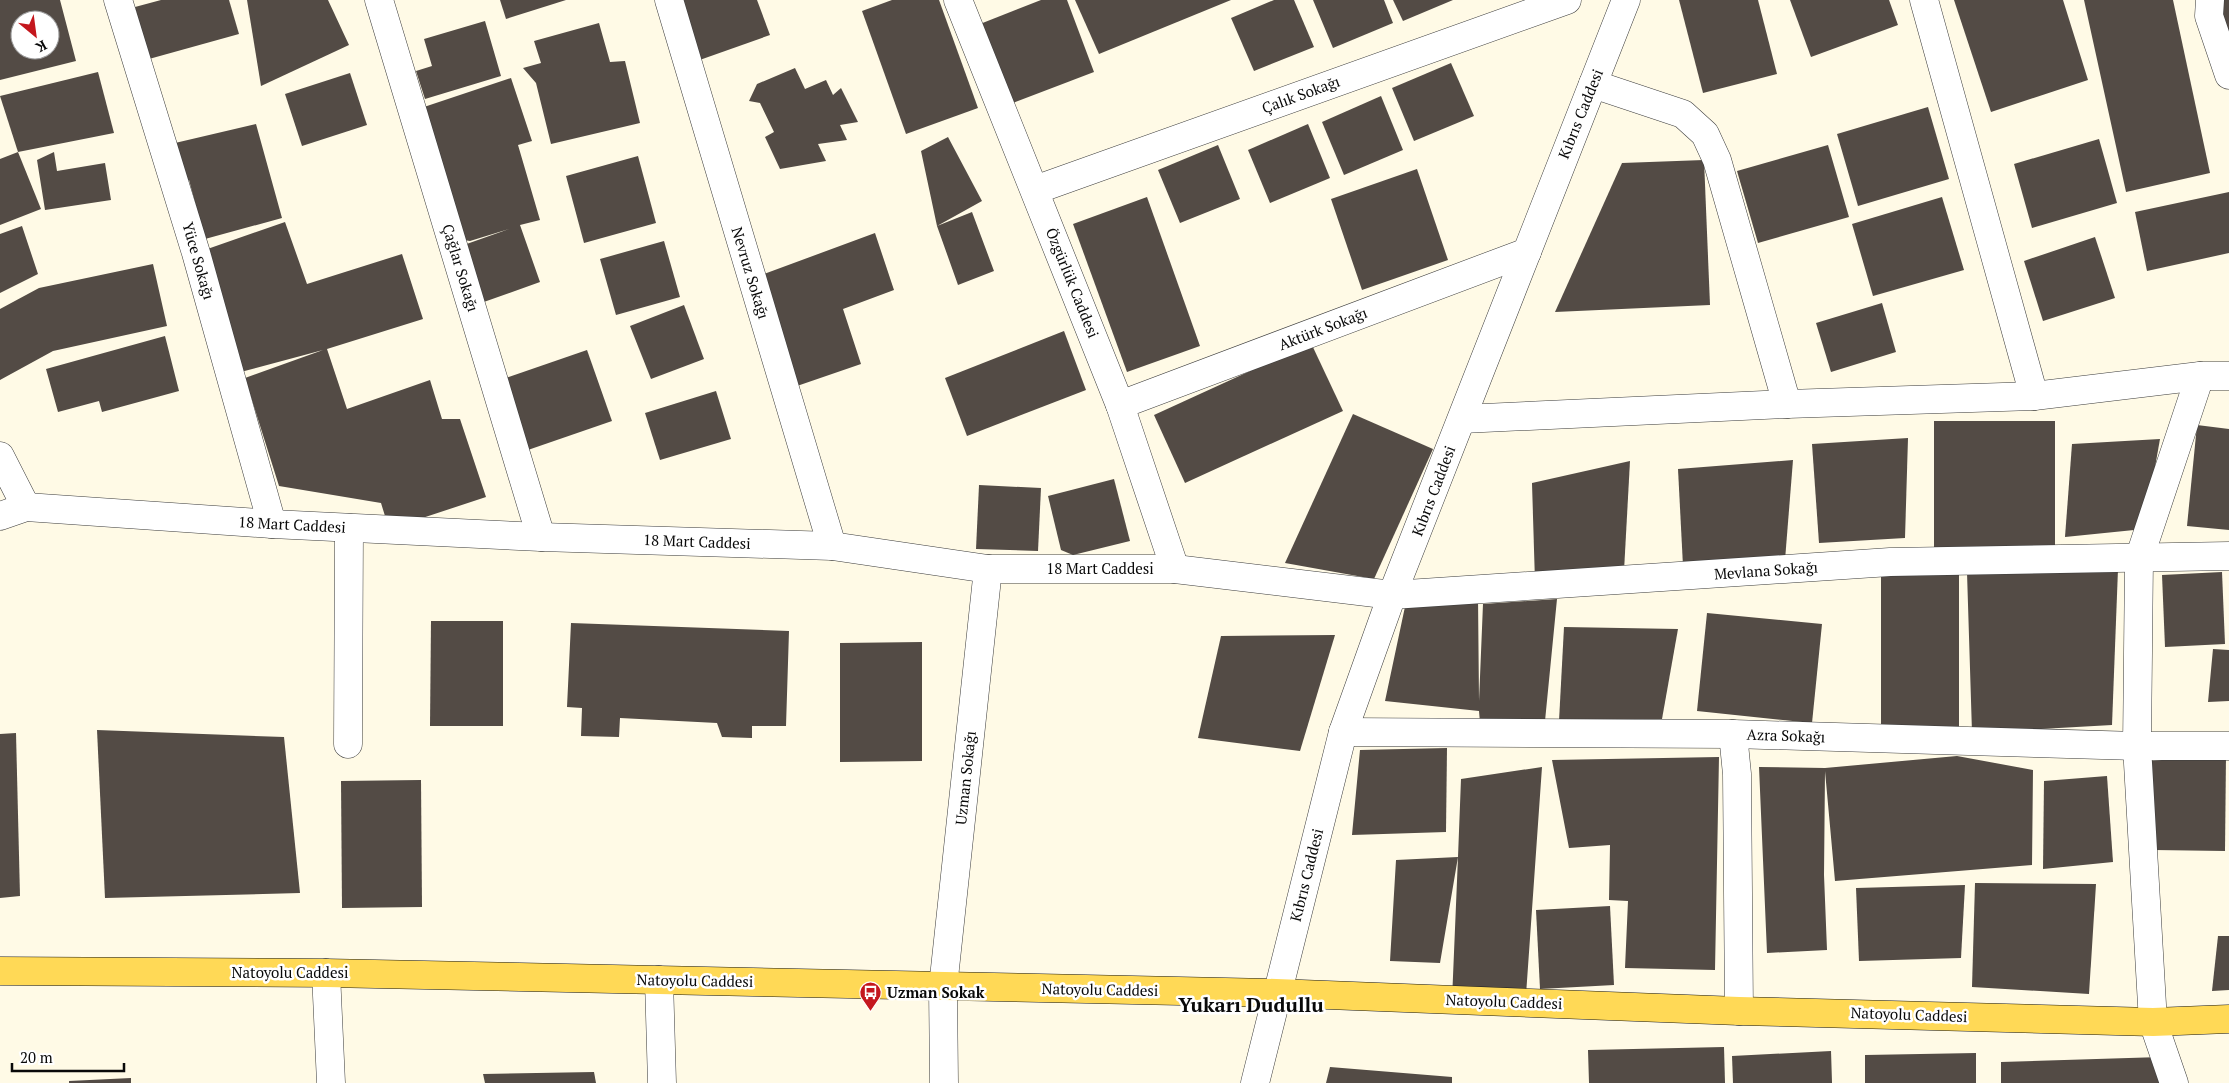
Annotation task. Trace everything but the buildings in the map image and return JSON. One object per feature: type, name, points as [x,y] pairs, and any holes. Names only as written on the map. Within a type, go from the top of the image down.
[{"type":"main road","name":"Natoyolu Caddesi","points":[[0,971],[326,972],[1276,993],[1739,1011],[2153,1022],[2229,1019]]},
{"type":"street","name":"Yüce Sokağı","points":[[118,0],[196,253],[272,524]]},
{"type":"street","name":"Çağlar Sokağı","points":[[379,0],[540,537]]},
{"type":"street","name":"Nevruz Sokağı","points":[[669,0],[832,546]]},
{"type":"street","name":"Özgürlük Caddesi","points":[[958,0],[1036,190],[1120,405],[1174,569]]},
{"type":"street","name":"Çalık Sokağı","points":[[1036,190],[1567,0]]},
{"type":"street","name":"Kıbrıs Caddesi","points":[[1255,1083],[1276,993],[1343,732],[1392,595],[1626,0]]},
{"type":"street","points":[[1924,0],[2034,396]]},
{"type":"street","points":[[2210,0],[2209,16],[2229,75]]},
{"type":"street","points":[[1593,84],[1683,114],[1705,134],[1717,160],[1788,404]]},
{"type":"street","name":"Aktürk Sokağı","points":[[1120,405],[1526,252]]},
{"type":"street","points":[[2174,1083],[2153,1022],[2137,746],[2139,558],[2200,376]]},
{"type":"street","points":[[1462,419],[1788,404],[2034,396],[2200,376],[2229,376]]},
{"type":"street","points":[[0,456],[26,507]]},
{"type":"street","name":"18 Mart Caddesi","points":[[0,516],[26,507],[349,528],[540,537],[832,546],[988,570],[1174,569],[1392,595]]},
{"type":"street","points":[[348,744],[349,528]]},
{"type":"street","name":"Mevlana Sokağı","points":[[1392,595],[1890,562],[2229,556]]},
{"type":"street","name":"Uzman Sokağı","points":[[944,1083],[943,987],[988,570]]},
{"type":"street","name":"Azra Sokağı","points":[[1343,732],[1733,734],[2137,746],[2229,746]]},
{"type":"street","points":[[1733,734],[1737,774],[1739,1011]]},
{"type":"street","points":[[326,972],[331,1083]]},
{"type":"street","points":[[660,980],[662,1083]]},
{"type":"place","name":"Uzman Sokak","points":[[871,1012]]},
{"type":"district","name":"Yukarı Dudullu","points":[[1251,1005]]}]
